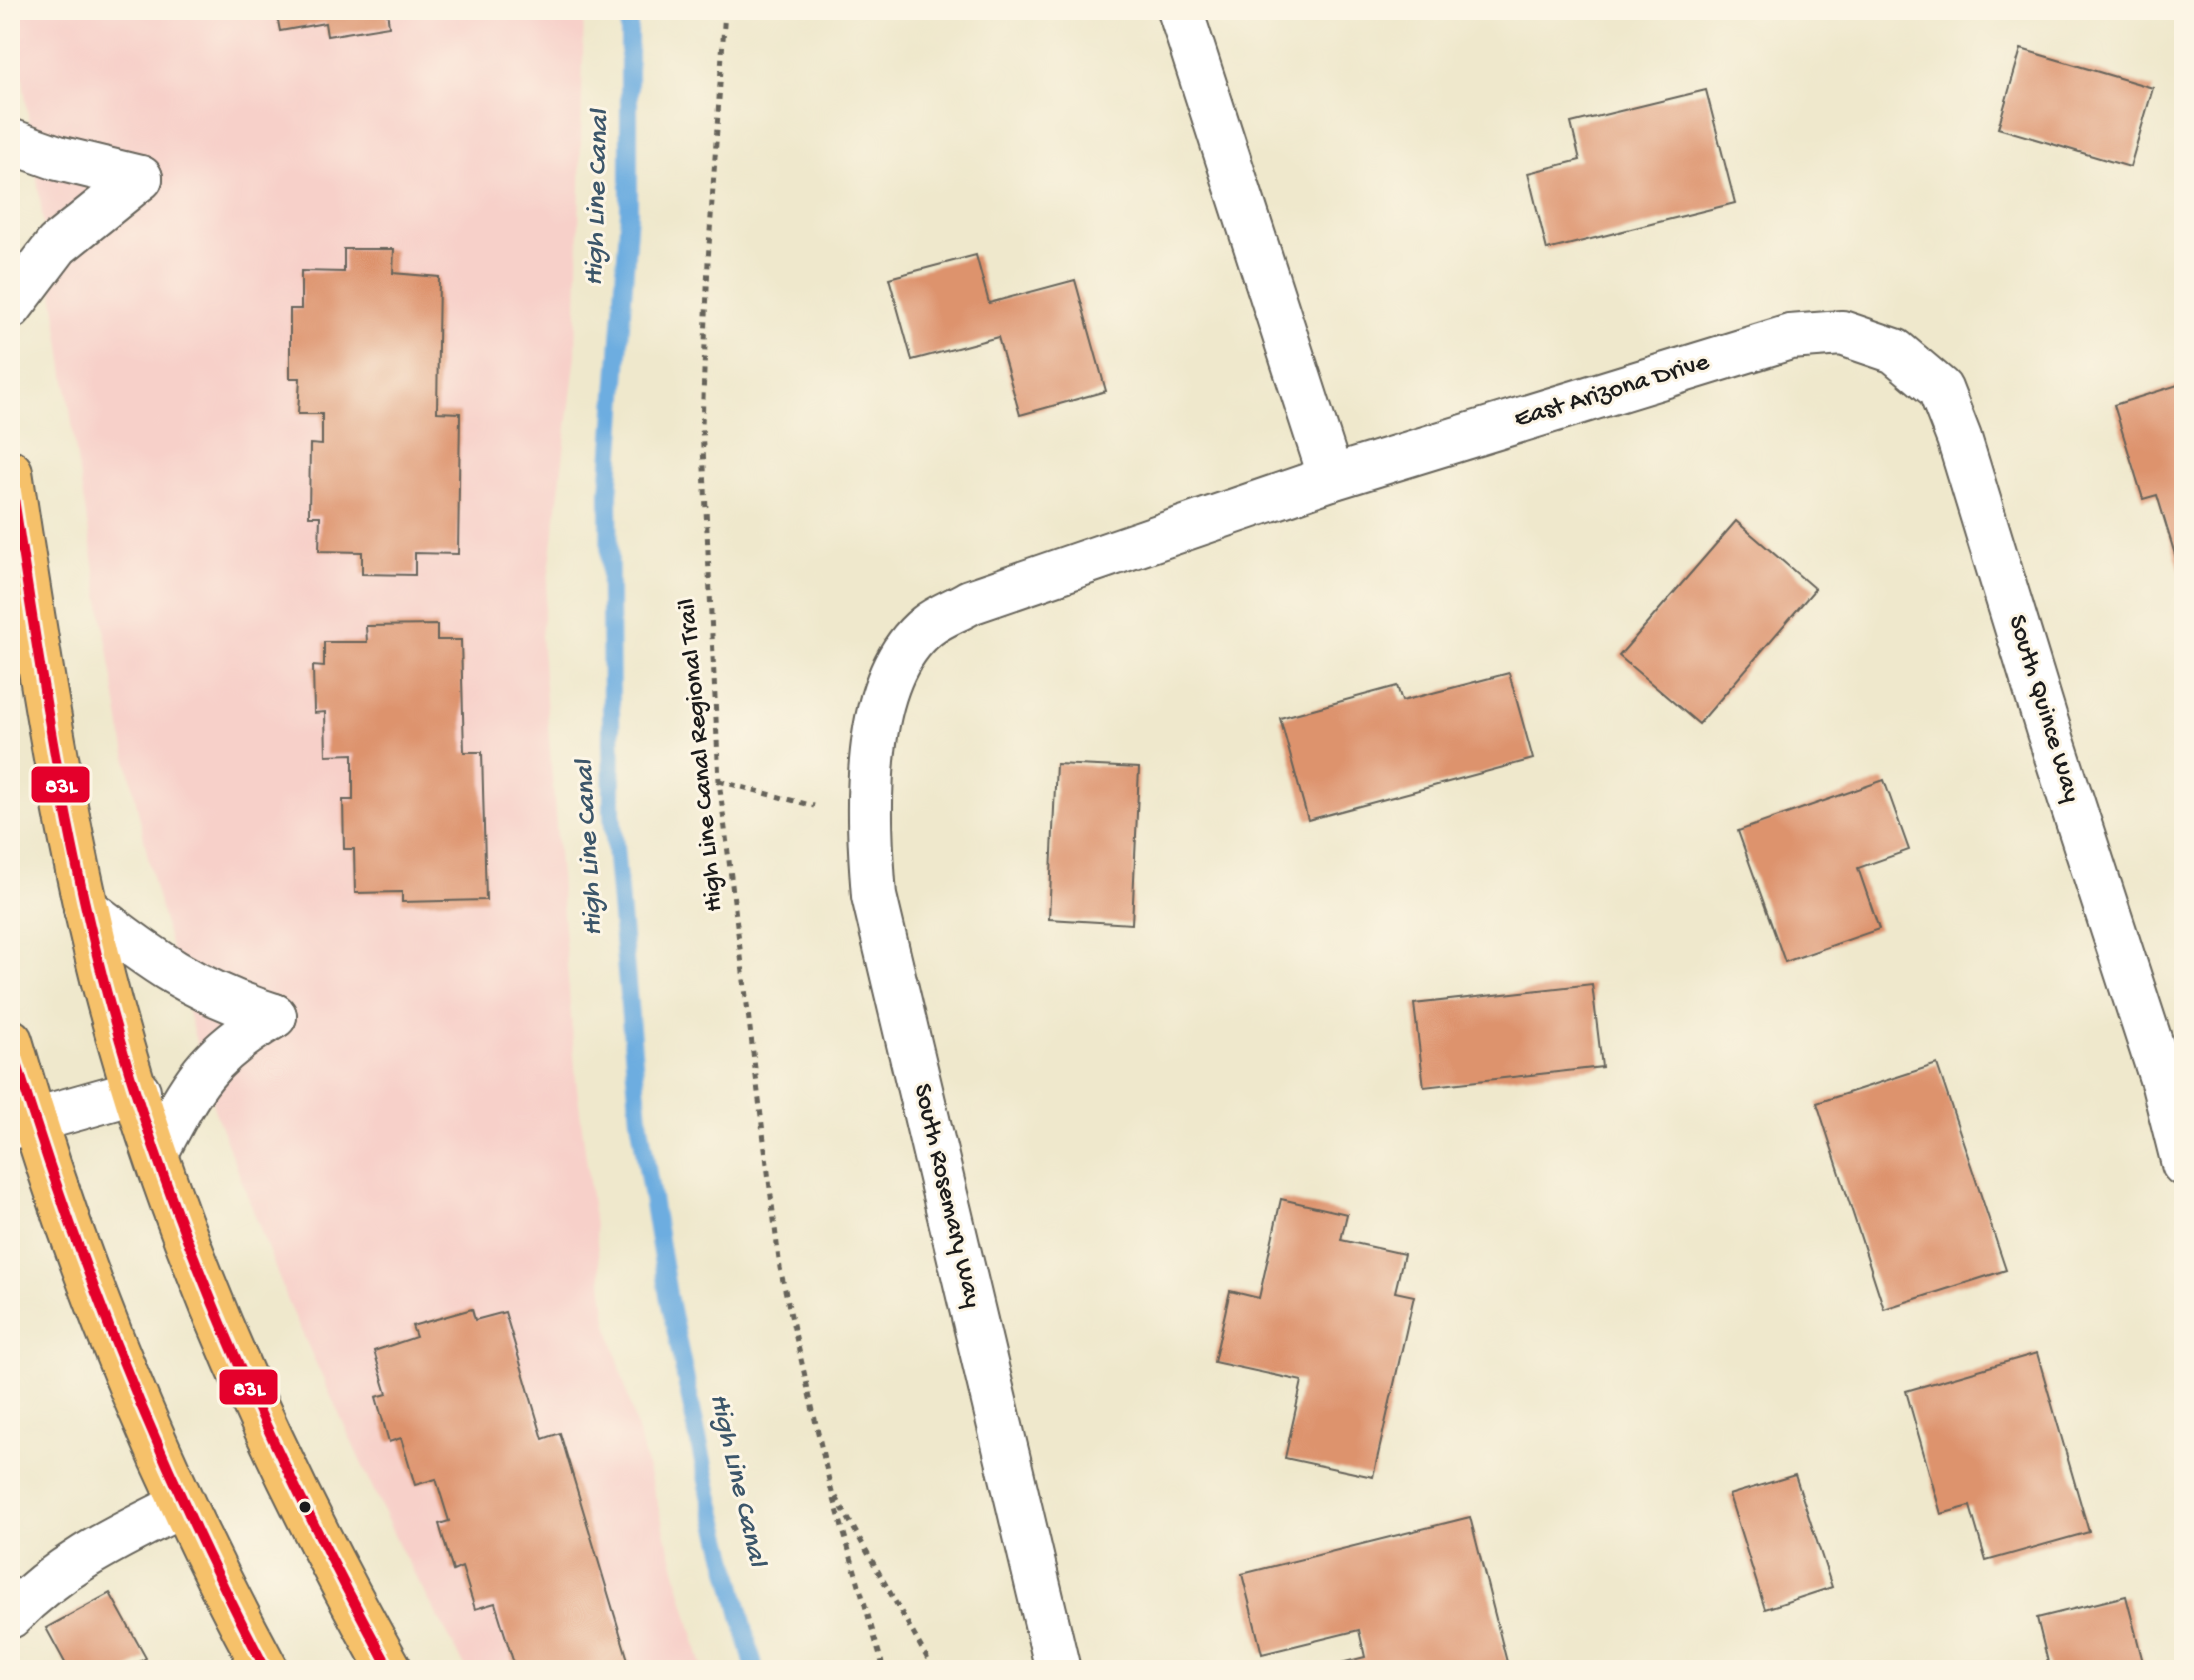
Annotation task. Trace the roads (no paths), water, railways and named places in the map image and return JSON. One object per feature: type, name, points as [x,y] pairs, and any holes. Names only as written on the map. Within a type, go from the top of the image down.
[{"type":"main road","points":[[10,472],[48,716],[86,909],[157,1151],[203,1278],[267,1432],[317,1537],[390,1670]]},
{"type":"main road","points":[[10,1041],[22,1123],[182,1505],[266,1670]]},
{"type":"street","points":[[1180,10],[1331,478]]},
{"type":"street","points":[[10,141],[58,158],[140,178],[57,245],[10,307]]},
{"type":"street","name":"East Arizona Drive","points":[[879,719],[893,671],[926,627],[970,602],[1331,478],[1790,337],[1842,333],[1895,351]]},
{"type":"street","name":"South Quince Way","points":[[1895,351],[1940,389],[1959,438],[2174,1082],[2184,1164]]},
{"type":"street","name":"South Rosemary Way","points":[[879,719],[868,780],[874,896],[1058,1670]]},
{"type":"street","points":[[86,909],[177,977],[222,999],[274,1016],[230,1044],[201,1072],[157,1151]]},
{"type":"street","points":[[22,1123],[138,1091]]},
{"type":"street","points":[[10,1616],[48,1579],[79,1557],[182,1505]]},
{"type":"waterway","name":"High Line Canal","points":[[629,10],[629,212],[609,494],[612,813],[639,1119],[668,1295],[710,1495],[755,1670]]}]
